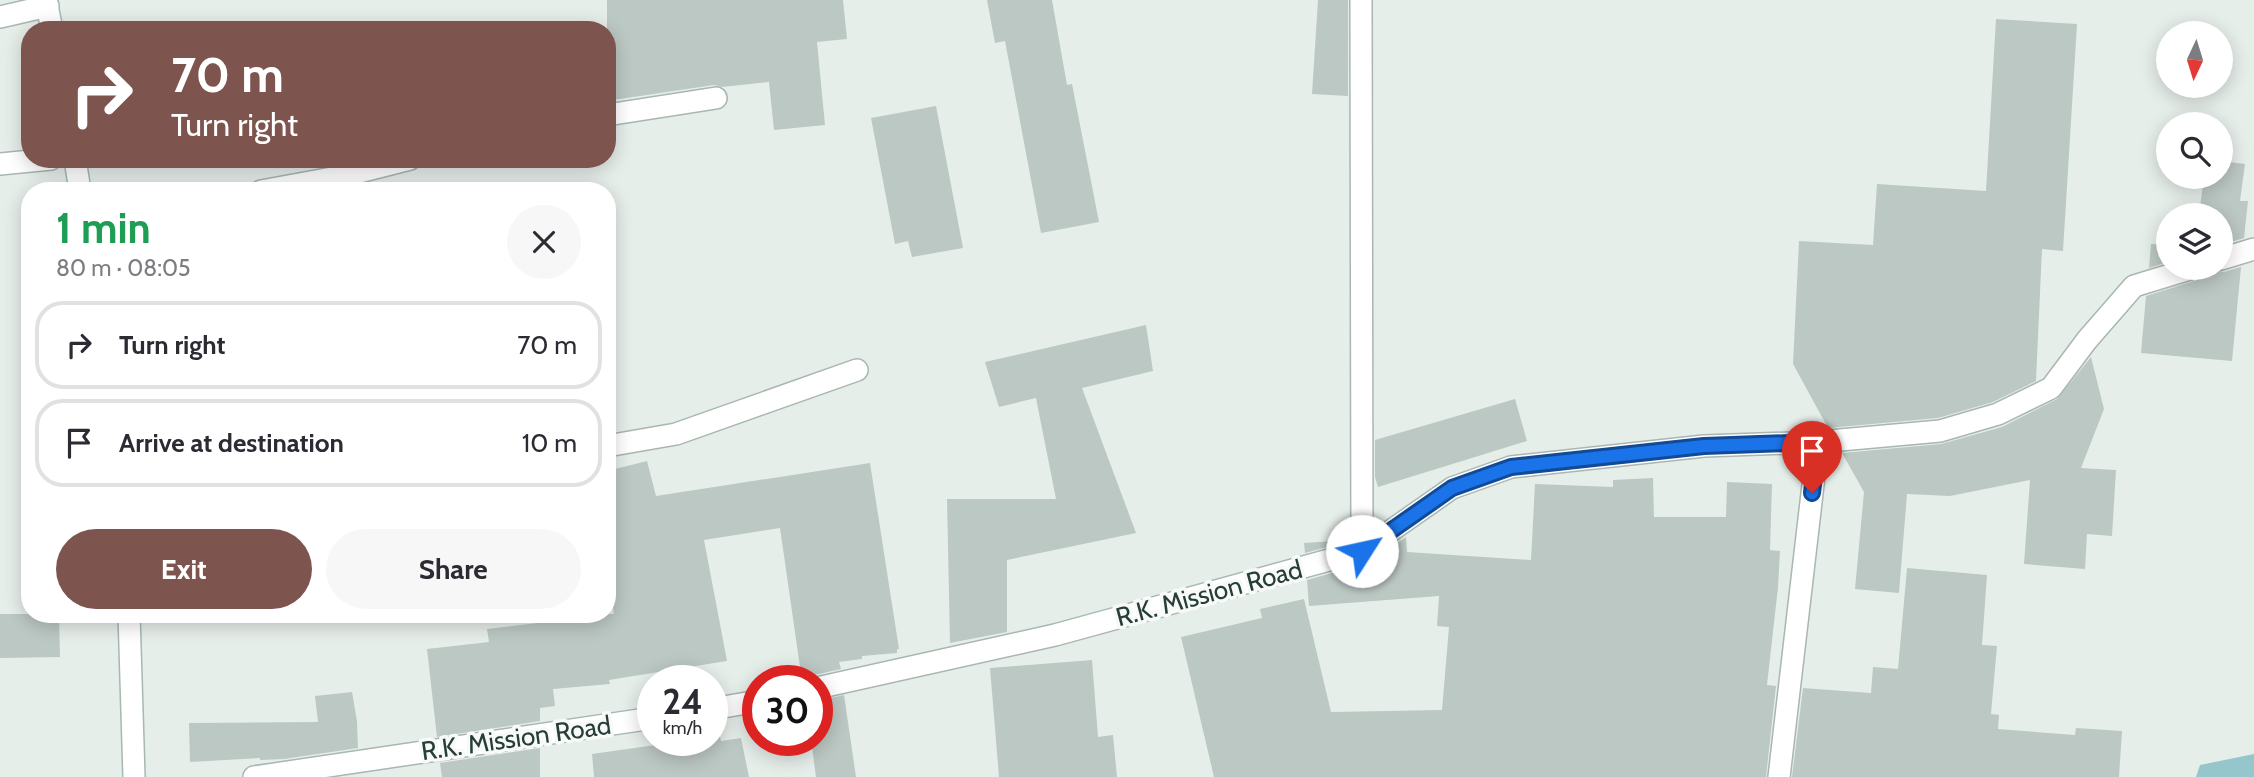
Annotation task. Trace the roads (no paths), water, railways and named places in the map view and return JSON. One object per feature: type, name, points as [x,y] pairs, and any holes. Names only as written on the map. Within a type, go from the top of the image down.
[{"type":"street","points":[[1361,0],[1362,551]]},
{"type":"street","points":[[0,17],[47,3],[50,21]]},
{"type":"street","points":[[616,114],[716,98]]},
{"type":"street","points":[[0,164],[21,162]]},
{"type":"street","points":[[310,182],[375,168]]},
{"type":"street","points":[[2233,255],[2254,249]]},
{"type":"street","name":"R.K. Mission Road","points":[[833,684],[1055,635],[1362,551],[1452,488],[1511,467],[1704,446],[1818,442],[1940,431],[1998,415],[2051,388],[2087,340],[2134,286],[2156,279]]},
{"type":"street","points":[[616,444],[676,434],[857,370]]},
{"type":"street","points":[[1779,777],[1818,442]]},
{"type":"street","points":[[129,623],[134,777]]},
{"type":"street","name":"R.K. Mission Road","points":[[254,777],[637,720]]},
{"type":"water","points":[[2254,754],[2254,777],[2196,777],[2200,765]]}]
